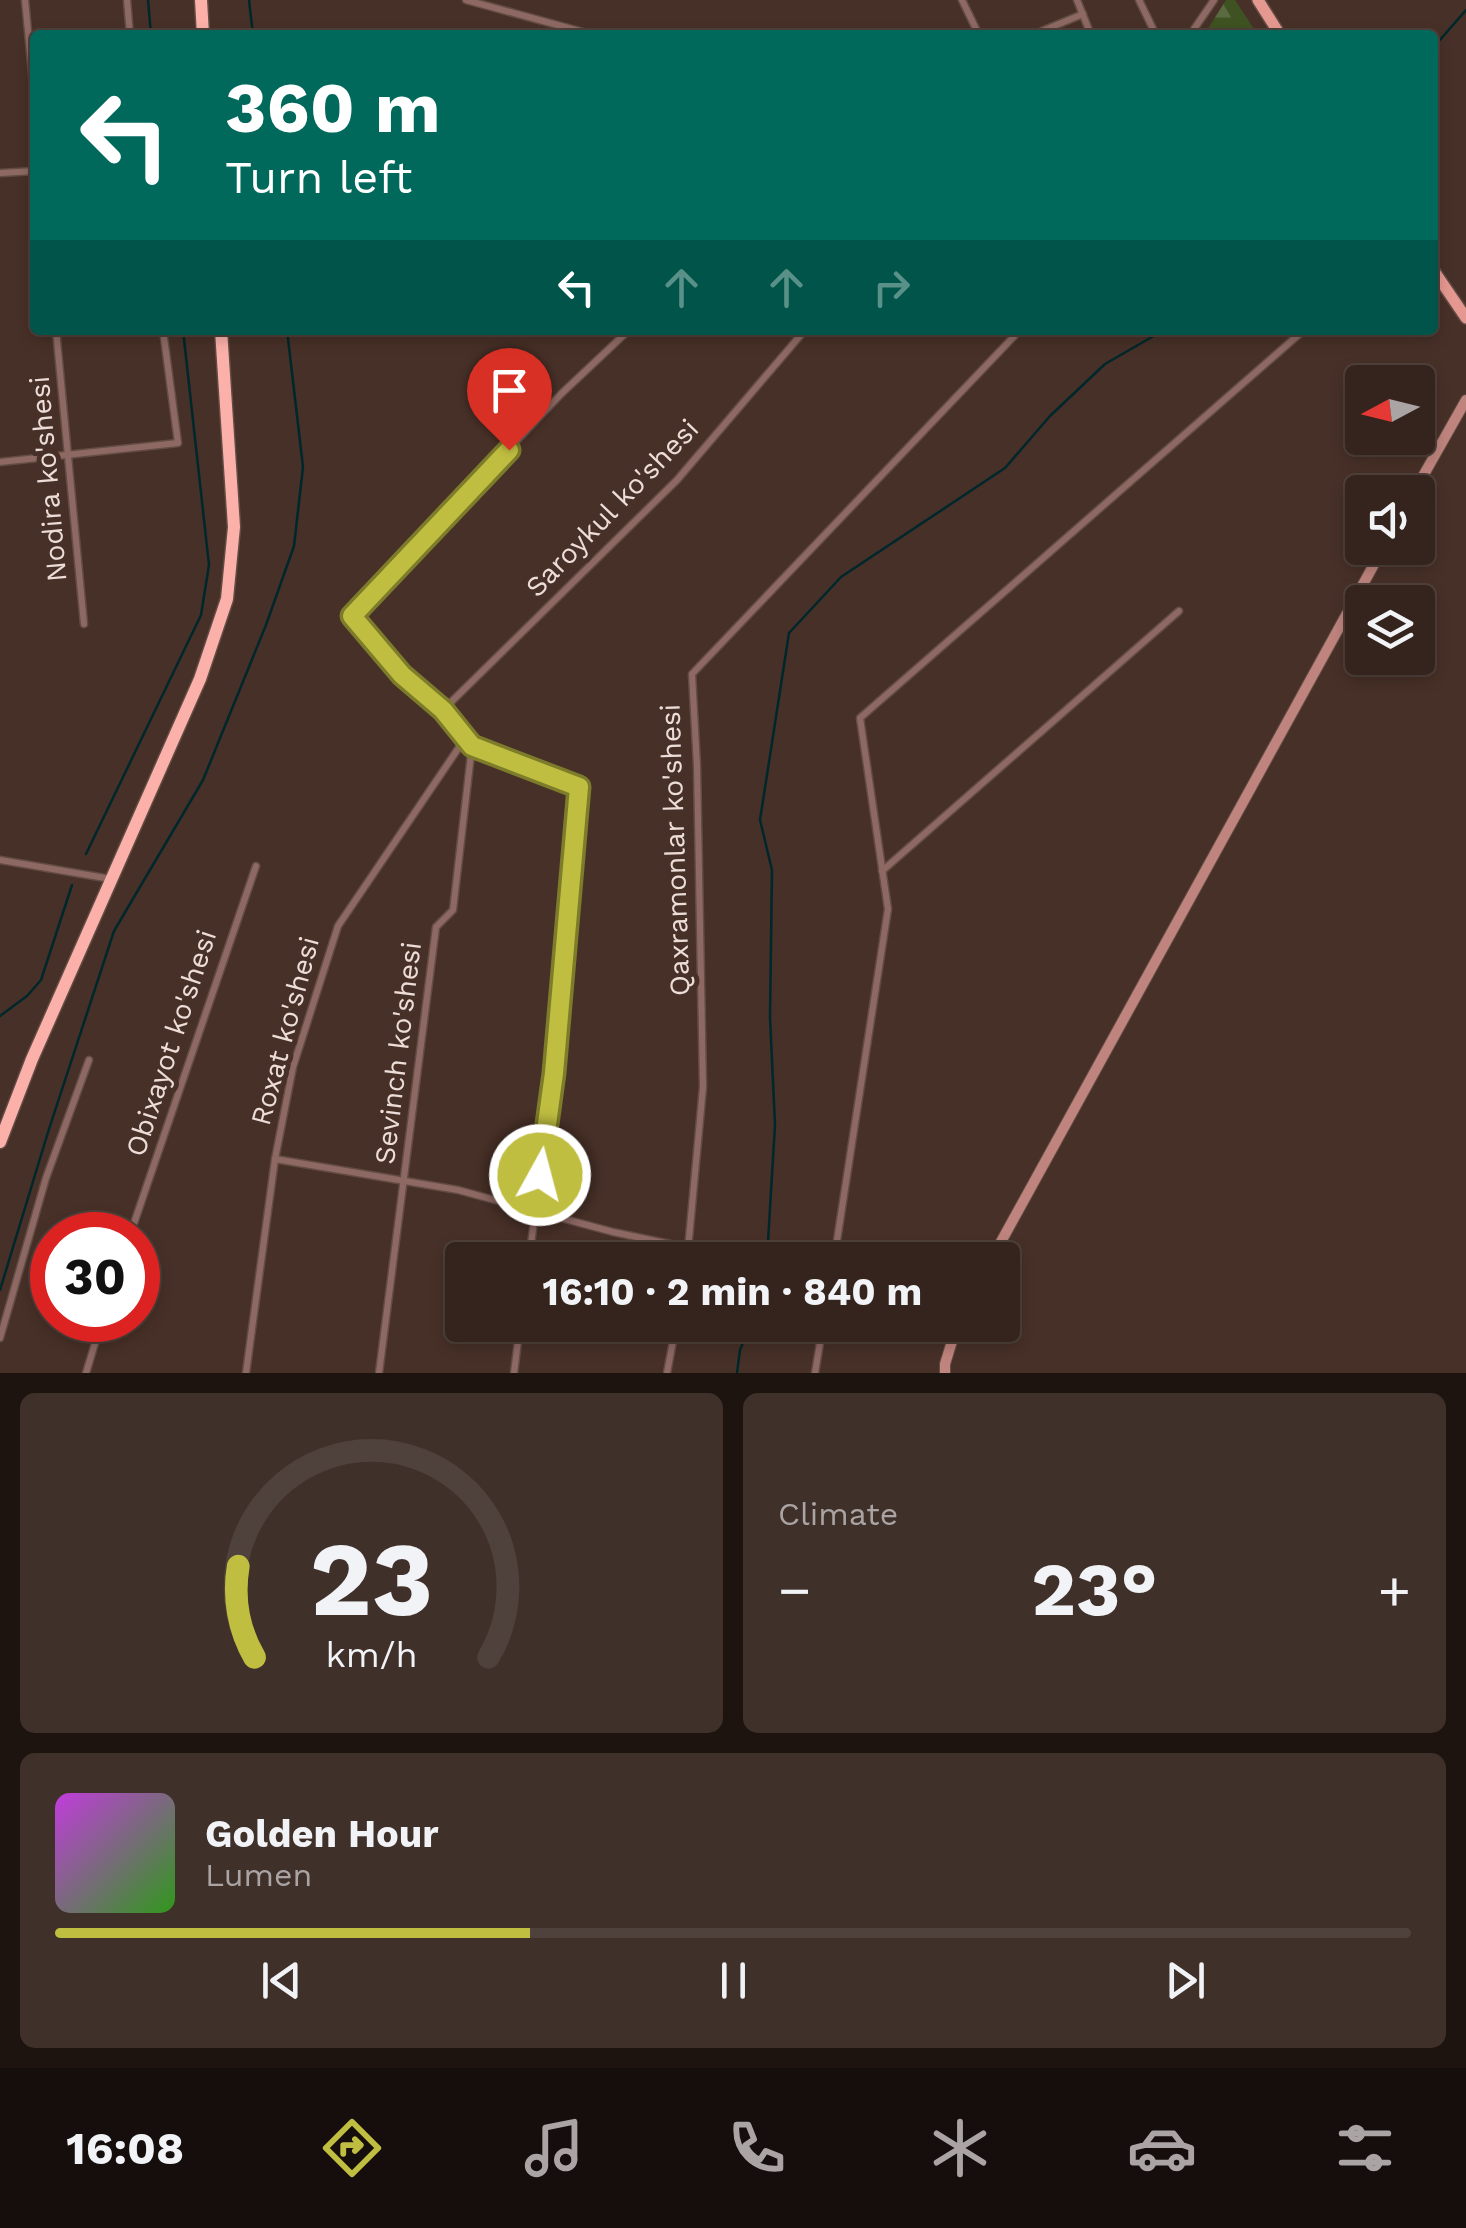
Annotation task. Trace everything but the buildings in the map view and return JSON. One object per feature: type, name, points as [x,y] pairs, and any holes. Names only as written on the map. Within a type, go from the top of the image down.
[{"type":"highway","points":[[202,0],[203,30]]},
{"type":"highway","points":[[0,1142],[32,1059],[200,679],[227,599],[234,527],[221,335]]},
{"type":"main road","points":[[1258,0],[1277,30]]},
{"type":"main road","points":[[1438,277],[1466,318]]},
{"type":"street","points":[[25,0],[30,52]]},
{"type":"street","points":[[127,0],[130,30]]},
{"type":"street","points":[[466,0],[576,30]]},
{"type":"street","points":[[962,0],[977,30]]},
{"type":"street","points":[[1076,0],[1090,30]]},
{"type":"street","points":[[1139,0],[1154,30]]},
{"type":"street","points":[[1193,30],[1214,0]]},
{"type":"street","points":[[1044,30],[1082,14]]},
{"type":"street","points":[[0,173],[30,171]]},
{"type":"street","name":"Nodira ko'shesi","points":[[56,335],[84,624]]},
{"type":"street","points":[[0,462],[178,443],[164,335]]},
{"type":"street","points":[[531,1242],[554,1073],[579,787],[472,746],[443,710],[402,675],[352,616],[561,394],[623,335]]},
{"type":"street","name":"Saroykul ko'shesi","points":[[443,710],[676,480],[801,335]]},
{"type":"street","name":"Qaxramonlar ko'shesi","points":[[689,1242],[704,1088],[692,674],[1015,335]]},
{"type":"street","points":[[837,1242],[888,909],[860,718],[1298,335]]},
{"type":"street","points":[[1424,475],[1466,400]]},
{"type":"street","points":[[1001,1242],[1375,565]]},
{"type":"street","points":[[881,872],[1179,611]]},
{"type":"street","name":"Roxat ko'shesi","points":[[246,1373],[274,1159],[293,1067],[338,926],[466,737]]},
{"type":"street","name":"Sevinch ko'shesi","points":[[379,1373],[436,927],[453,910],[472,746]]},
{"type":"street","points":[[0,860],[111,878]]},
{"type":"street","name":"Obixayot ko'shesi","points":[[138,1212],[256,866]]},
{"type":"street","points":[[0,1338],[46,1178],[89,1060]]},
{"type":"street","points":[[274,1159],[405,1180],[658,1242]]},
{"type":"street","points":[[86,1373],[95,1342]]},
{"type":"street","points":[[514,1373],[518,1342]]},
{"type":"street","points":[[668,1373],[673,1342]]},
{"type":"street","points":[[815,1373],[820,1342]]},
{"type":"street","points":[[946,1373],[952,1342]]},
{"type":"green space","points":[[1226,0],[1235,0],[1255,30],[1207,30]]},
{"type":"waterway","points":[[148,0],[151,30]]},
{"type":"waterway","points":[[249,0],[252,30]]},
{"type":"waterway","points":[[1438,42],[1466,10]]},
{"type":"waterway","points":[[86,854],[201,615],[209,565],[184,335]]},
{"type":"waterway","points":[[0,1290],[114,931],[203,780],[294,546],[303,467],[288,335]]},
{"type":"waterway","points":[[768,1242],[775,1125],[770,1017],[772,870],[760,820],[789,633],[841,577],[1005,468],[1050,416],[1105,364],[1155,335]]},
{"type":"waterway","points":[[0,1016],[41,980],[72,885]]},
{"type":"waterway","points":[[737,1373],[743,1342]]},
{"type":"route","points":[[509,450],[352,616],[402,675],[443,710],[472,746],[579,787],[554,1073],[540,1175]]}]
